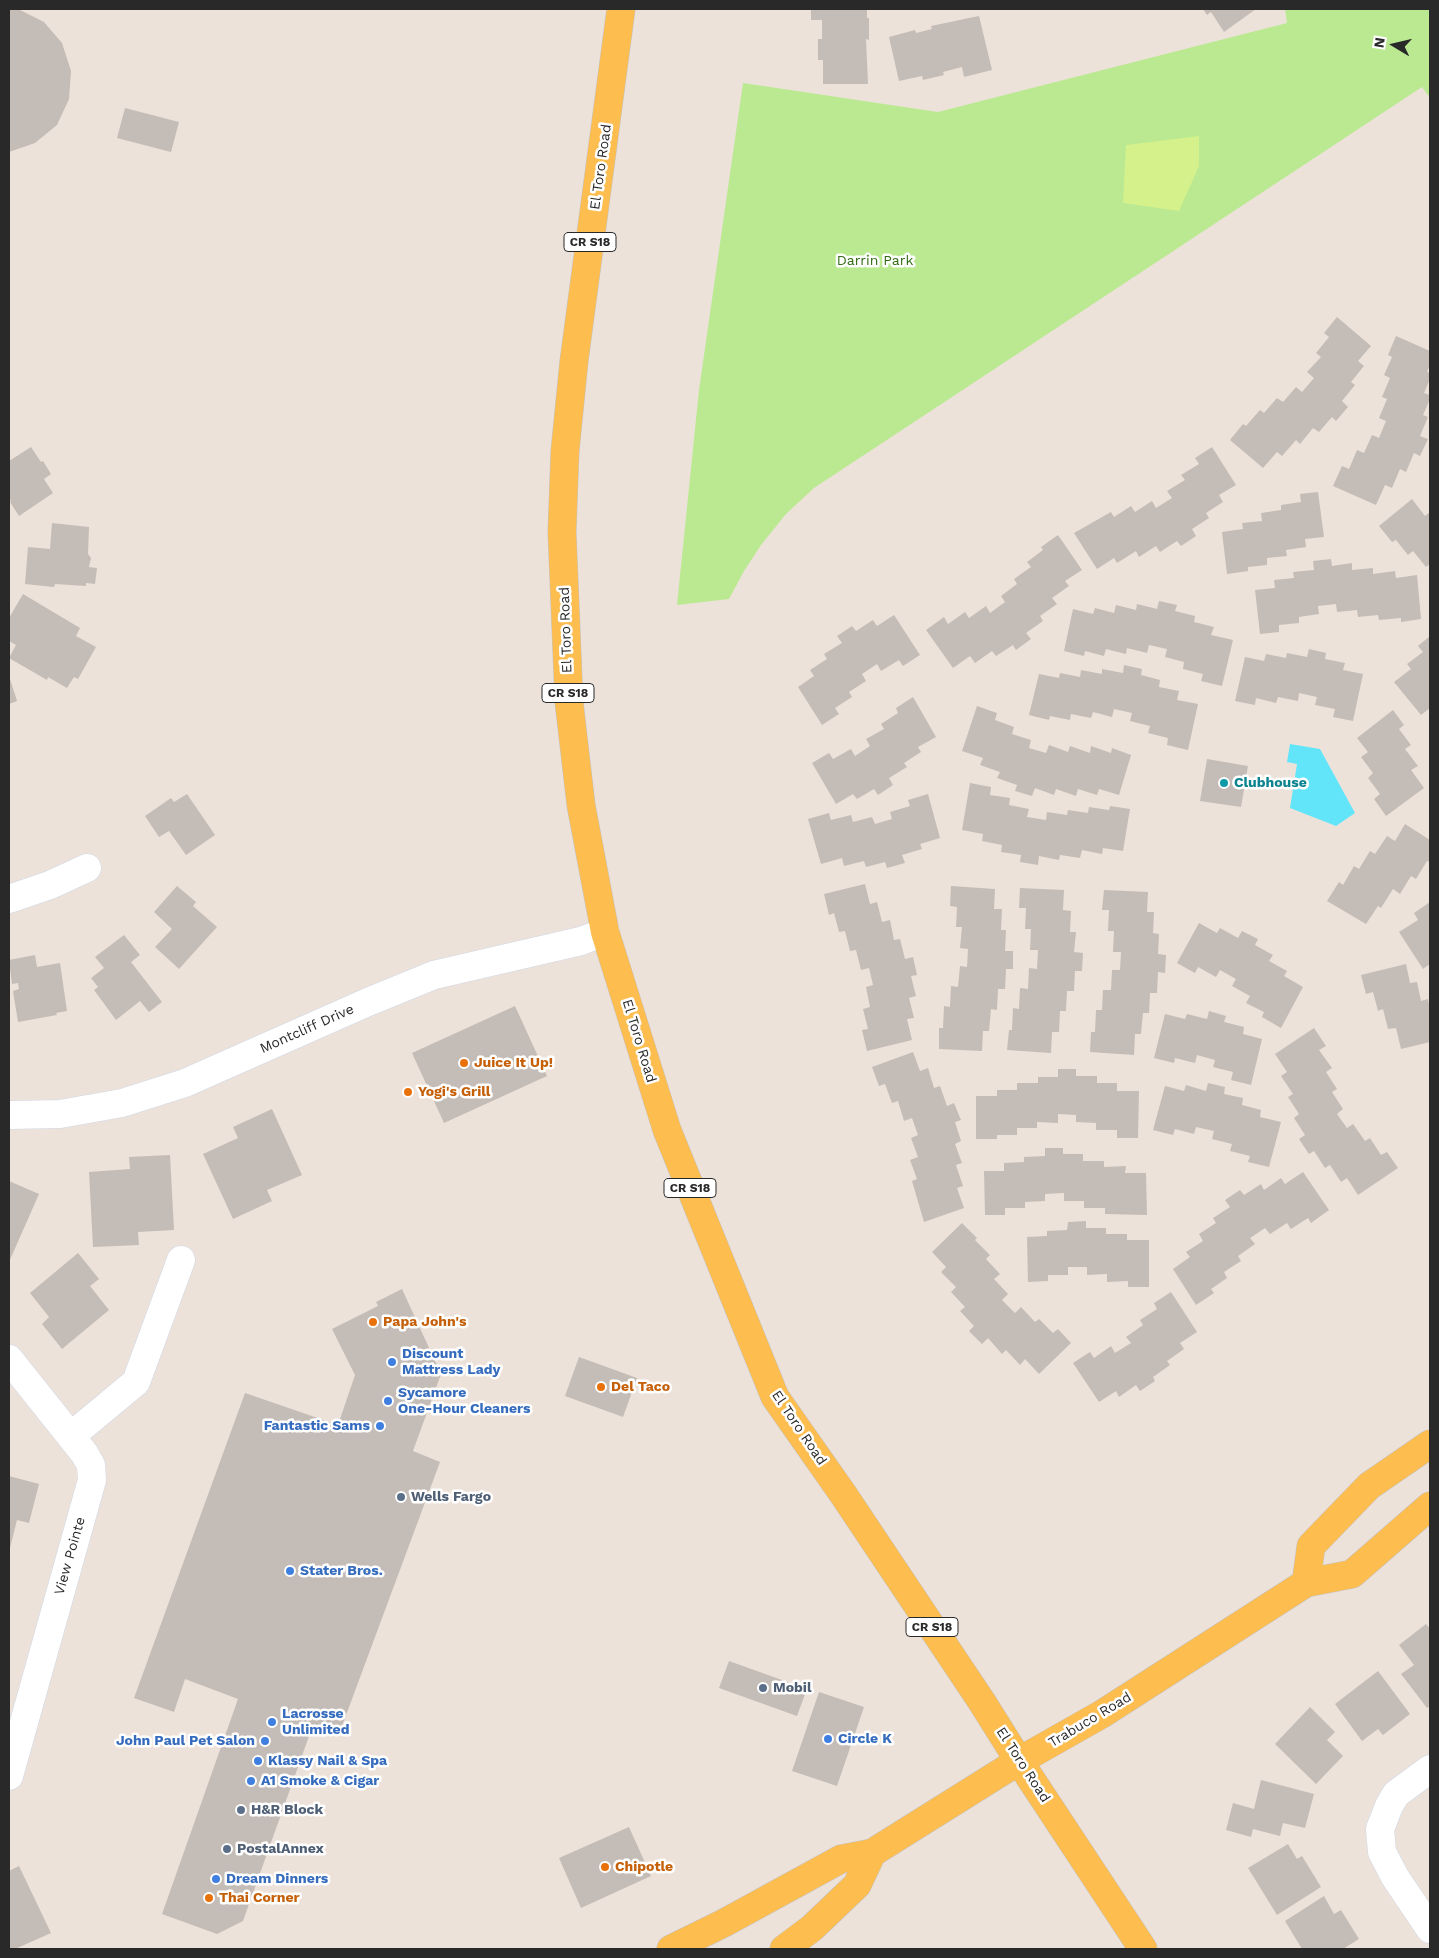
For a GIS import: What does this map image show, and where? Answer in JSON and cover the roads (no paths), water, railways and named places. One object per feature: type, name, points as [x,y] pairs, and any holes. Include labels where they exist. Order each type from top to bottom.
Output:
[{"type":"main road","name":"El Toro Road","points":[[621,9],[574,361],[565,451],[562,532],[569,702],[581,806],[605,932],[667,1130],[775,1397],[855,1511],[1143,1949]]},
{"type":"main road","points":[[1306,1583],[1311,1546],[1368,1486],[1430,1444]]},
{"type":"main road","name":"Trabuco Road","points":[[671,1949],[724,1924],[840,1859],[872,1853],[1019,1762],[1102,1714],[1306,1583],[1352,1574],[1430,1506]]},
{"type":"main road","points":[[784,1949],[812,1928],[857,1885],[872,1853]]},
{"type":"street","points":[[9,899],[50,885],[87,868]]},
{"type":"street","name":"Montcliff Drive","points":[[9,1115],[60,1114],[122,1103],[185,1083],[434,975],[581,940],[605,932]]},
{"type":"street","points":[[72,1436],[136,1382],[181,1260]]},
{"type":"street","name":"View Pointe","points":[[9,1359],[72,1436],[91,1465],[92,1480],[9,1776]]},
{"type":"street","points":[[1430,1769],[1396,1794],[1380,1829],[1382,1852],[1395,1878],[1430,1929]]},
{"type":"water","points":[[1290,744],[1320,749],[1355,813],[1336,826],[1290,808],[1297,764],[1287,762]]},
{"type":"place","name":"Clubhouse","points":[[1224,783]]},
{"type":"place","name":"Juice It Up!","points":[[464,1063]]},
{"type":"place","name":"Yogi's Grill","points":[[408,1092]]},
{"type":"place","name":"Papa John's","points":[[373,1322]]},
{"type":"place","name":"Discount Mattress Lady","points":[[392,1362]]},
{"type":"place","name":"Del Taco","points":[[601,1387]]},
{"type":"place","name":"Sycamore One-Hour Cleaners","points":[[388,1401]]},
{"type":"place","name":"Fantastic Sams","points":[[380,1426]]},
{"type":"place","name":"Wells Fargo","points":[[401,1497]]},
{"type":"place","name":"Stater Bros.","points":[[290,1571]]},
{"type":"place","name":"Mobil","points":[[763,1688]]},
{"type":"place","name":"Lacrosse Unlimited","points":[[272,1722]]},
{"type":"place","name":"Circle K","points":[[828,1739]]},
{"type":"place","name":"John Paul Pet Salon","points":[[265,1741]]},
{"type":"place","name":"Klassy Nail & Spa","points":[[258,1761]]},
{"type":"place","name":"A1 Smoke & Cigar","points":[[251,1781]]},
{"type":"place","name":"H&R Block","points":[[241,1810]]},
{"type":"place","name":"PostalAnnex","points":[[227,1849]]},
{"type":"place","name":"Chipotle","points":[[605,1867]]},
{"type":"place","name":"Dream Dinners","points":[[216,1879]]},
{"type":"place","name":"Thai Corner","points":[[209,1898]]},
{"type":"park label","name":"Darrin Park","points":[[875,261]]}]
